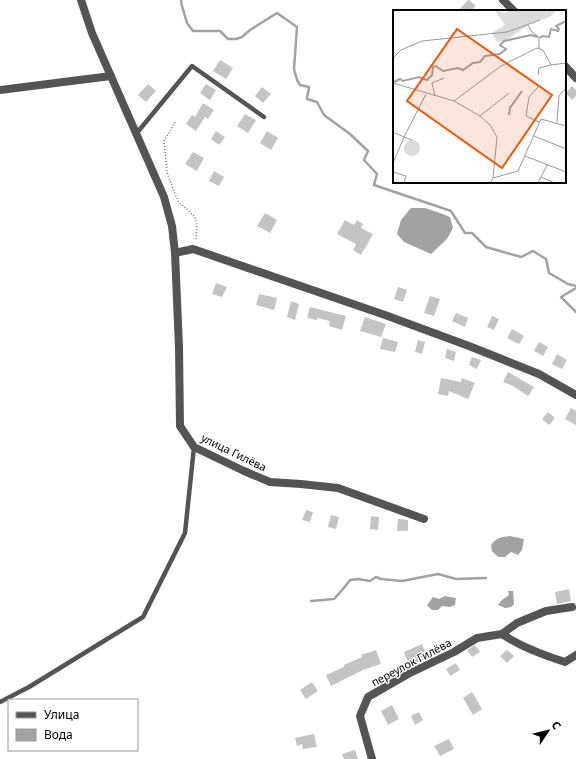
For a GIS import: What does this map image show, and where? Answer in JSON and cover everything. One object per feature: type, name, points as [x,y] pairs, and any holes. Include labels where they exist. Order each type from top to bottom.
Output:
[{"type":"street","name":"улица Гилёва","points":[[81,0],[92,33],[164,197],[172,226],[175,253],[179,347],[180,426],[194,447],[270,482],[338,488],[424,519]]},
{"type":"street","points":[[503,0],[513,10]]},
{"type":"street","points":[[566,67],[576,78]]},
{"type":"street","points":[[0,90],[111,76]]},
{"type":"street","points":[[175,253],[193,250],[385,315],[539,374],[576,395]]},
{"type":"street","name":"переулок Гилёва","points":[[372,759],[360,716],[368,697],[408,674],[454,652],[477,638],[502,634],[517,623],[546,610],[572,607]]},
{"type":"street","points":[[502,634],[550,657],[565,662],[576,655]]},
{"type":"lane","points":[[136,134],[192,66],[264,117]]},
{"type":"lane","points":[[0,702],[29,687],[143,617],[185,533],[194,447]]},
{"type":"path","points":[[176,122],[164,141],[167,172],[172,189],[178,201],[195,217],[197,225],[196,240],[193,250]]},
{"type":"water","points":[[411,208],[425,208],[450,217],[453,228],[447,239],[431,254],[404,242],[397,234],[401,220]]},
{"type":"water","points":[[510,536],[524,539],[522,550],[518,555],[511,552],[505,557],[498,557],[492,551],[491,545],[499,538]]},
{"type":"water","points":[[508,591],[513,591],[514,604],[511,607],[505,608],[498,605],[509,595]]},
{"type":"water","points":[[445,596],[456,598],[455,605],[450,607],[442,606],[438,610],[432,610],[427,605],[433,597],[439,599]]},
{"type":"building","points":[[468,0],[476,6],[472,10],[459,10]]},
{"type":"building","points":[[220,60],[233,68],[226,79],[213,71]]},
{"type":"building","points":[[148,84],[156,91],[146,102],[138,95]]},
{"type":"building","points":[[206,84],[216,90],[210,100],[200,93]]},
{"type":"building","points":[[572,86],[576,90],[576,96],[572,100],[566,93]]},
{"type":"building","points":[[262,87],[271,94],[263,103],[255,96]]},
{"type":"building","points":[[203,103],[214,110],[208,119],[205,117],[196,131],[186,124],[192,115],[195,117]]},
{"type":"building","points":[[245,114],[256,120],[248,133],[237,126]]},
{"type":"building","points":[[216,131],[225,137],[219,145],[211,139]]},
{"type":"building","points":[[267,131],[278,138],[271,150],[260,143]]},
{"type":"building","points":[[193,152],[204,158],[197,171],[185,164]]},
{"type":"building","points":[[214,171],[224,177],[219,186],[209,181]]},
{"type":"building","points":[[265,213],[277,220],[270,233],[257,226]]},
{"type":"building","points":[[345,220],[354,225],[357,220],[363,224],[361,228],[373,234],[361,255],[353,250],[356,244],[337,234]]},
{"type":"building","points":[[216,283],[227,287],[222,297],[212,294]]},
{"type":"building","points":[[398,287],[407,290],[403,302],[394,299]]},
{"type":"building","points":[[259,294],[277,298],[274,310],[256,305]]},
{"type":"building","points":[[430,296],[440,299],[434,316],[424,313]]},
{"type":"building","points":[[291,301],[299,304],[295,320],[287,317]]},
{"type":"building","points":[[310,307],[346,316],[342,330],[329,326],[330,321],[317,318],[317,320],[307,318]]},
{"type":"building","points":[[456,313],[468,318],[465,327],[452,321]]},
{"type":"building","points":[[492,316],[499,319],[494,330],[487,327]]},
{"type":"building","points":[[365,317],[386,324],[381,337],[360,331]]},
{"type":"building","points":[[512,329],[524,336],[519,344],[507,338]]},
{"type":"building","points":[[383,338],[398,342],[395,352],[380,349]]},
{"type":"building","points":[[418,340],[425,342],[422,354],[415,352]]},
{"type":"building","points":[[539,342],[548,347],[543,356],[534,351]]},
{"type":"building","points":[[447,349],[456,352],[454,361],[445,358]]},
{"type":"building","points":[[557,354],[567,360],[562,369],[552,364]]},
{"type":"building","points":[[472,357],[481,360],[477,369],[469,365]]},
{"type":"building","points":[[508,372],[534,387],[528,396],[513,386],[503,382]]},
{"type":"building","points":[[441,378],[461,382],[462,378],[475,383],[468,399],[449,391],[448,396],[438,394]]},
{"type":"building","points":[[571,408],[576,411],[576,425],[565,419]]},
{"type":"building","points":[[548,412],[555,418],[549,425],[542,419]]},
{"type":"building","points":[[306,510],[313,512],[310,522],[302,520]]},
{"type":"building","points":[[331,515],[339,517],[336,529],[328,527]]},
{"type":"building","points":[[371,516],[379,517],[378,530],[370,529]]},
{"type":"building","points":[[398,519],[408,520],[408,531],[397,531]]},
{"type":"building","points":[[569,589],[571,601],[557,604],[555,592]]},
{"type":"building","points":[[422,644],[428,658],[409,666],[404,652]]},
{"type":"building","points":[[475,645],[480,652],[472,657],[467,650]]},
{"type":"building","points":[[376,650],[381,664],[363,670],[331,686],[326,675],[362,657],[361,655]]},
{"type":"building","points":[[507,650],[514,656],[507,663],[500,656]]},
{"type":"building","points":[[456,663],[460,670],[450,676],[446,669]]},
{"type":"building","points":[[312,682],[318,691],[306,699],[300,690]]},
{"type":"building","points":[[472,692],[482,709],[473,715],[463,698]]},
{"type":"building","points":[[392,705],[399,719],[388,725],[381,711]]},
{"type":"building","points":[[419,712],[423,720],[415,725],[411,716]]},
{"type":"building","points":[[314,734],[317,747],[303,749],[302,744],[297,746],[295,738]]},
{"type":"building","points":[[449,739],[454,749],[440,756],[434,746]]},
{"type":"building","points":[[355,750],[358,759],[344,759],[342,754]]},
{"type":"waterway","points":[[181,0],[187,23],[193,31],[220,31],[228,39],[236,39],[242,37],[250,30],[277,13],[297,27],[294,69],[297,80],[300,85],[309,87],[307,99],[317,102],[324,115],[350,134],[368,151],[364,160],[377,174],[374,185],[451,211],[465,233],[472,233],[486,247],[521,257],[533,251],[546,259],[549,273],[568,284],[576,286]]},
{"type":"waterway","points":[[576,288],[561,297],[576,312]]},
{"type":"waterway","points":[[311,601],[334,599],[350,580],[358,579],[370,581],[376,577],[381,579],[402,581],[438,574],[456,579],[486,578]]}]
